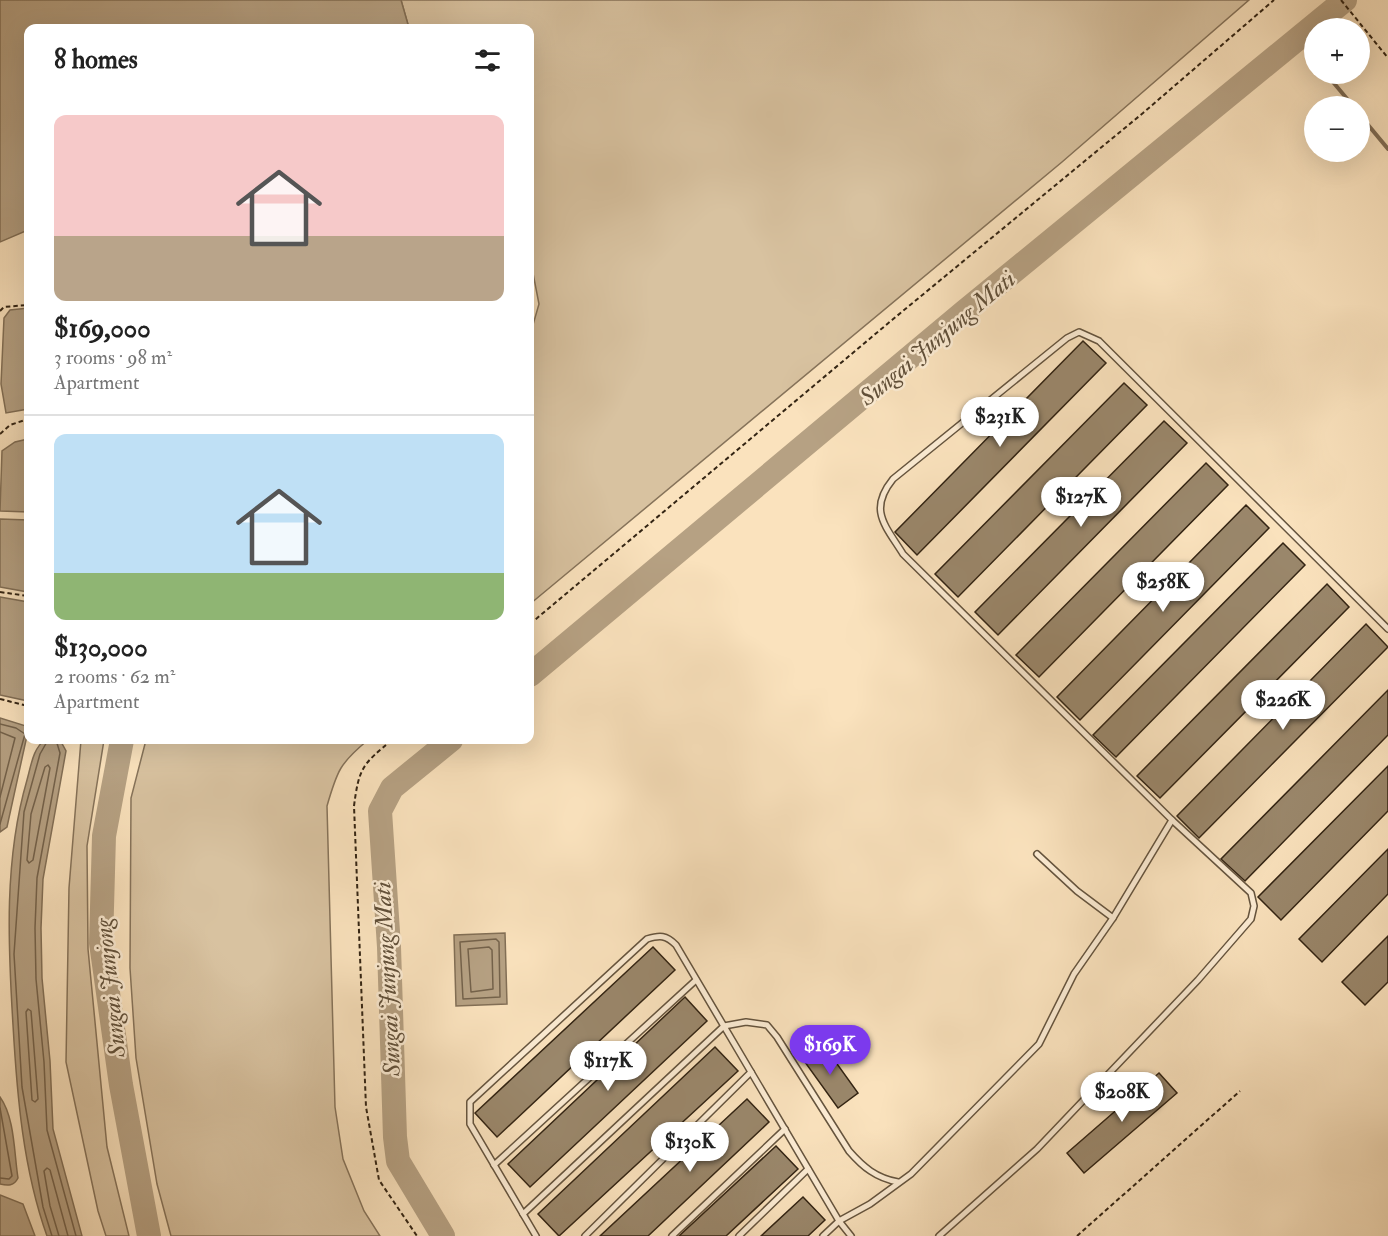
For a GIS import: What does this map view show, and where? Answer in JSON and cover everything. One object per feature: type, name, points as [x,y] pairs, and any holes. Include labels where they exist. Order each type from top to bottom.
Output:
[{"type":"lane","points":[[939,1236],[1037,1149],[1198,980],[1251,919],[1254,906],[1251,892],[1172,820],[903,554],[882,519],[879,505],[882,492],[893,479],[1067,338],[1079,332],[1099,341],[1388,629]]},
{"type":"lane","points":[[824,1236],[839,1221],[870,1204],[910,1174],[1039,1044],[1074,974],[1113,918],[1172,820]]},
{"type":"lane","points":[[1037,854],[1077,891],[1113,918]]},
{"type":"lane","points":[[536,1236],[470,1124],[470,1102],[638,946],[653,937],[668,937],[724,1026],[839,1221],[851,1236]]},
{"type":"lane","points":[[494,1165],[696,980]]},
{"type":"lane","points":[[523,1214],[724,1026],[746,1022],[766,1025],[777,1037],[849,1151],[872,1173],[885,1180],[898,1182]]},
{"type":"lane","points":[[585,1236],[751,1072]]},
{"type":"lane","points":[[672,1236],[785,1129]]},
{"type":"lane","points":[[739,1236],[808,1169]]},
{"type":"path","points":[[534,621],[1143,113],[1274,0]]},
{"type":"path","points":[[1341,0],[1388,58]]},
{"type":"path","points":[[0,311],[4,306],[24,305]]},
{"type":"path","points":[[0,434],[10,425],[24,420]]},
{"type":"path","points":[[0,592],[24,595]]},
{"type":"path","points":[[0,699],[24,705]]},
{"type":"path","points":[[387,744],[365,762],[357,779],[354,806],[366,1107],[379,1180],[417,1236]]},
{"type":"path","points":[[1077,1236],[1240,1091]]},
{"type":"shaded area","points":[[401,0],[1249,0],[1062,162],[534,601],[534,321],[539,304],[534,278],[534,24],[408,24]]},
{"type":"shaded area","points":[[81,744],[103,744],[87,846],[88,949],[107,1147],[129,1236],[106,1236],[98,1211],[66,1062],[69,888]]},
{"type":"shaded area","points":[[145,744],[363,744],[341,768],[327,806],[335,1107],[343,1159],[364,1211],[380,1236],[171,1236],[157,1184],[136,1058],[130,968],[131,798]]},
{"type":"water","points":[[0,0],[401,0],[408,24],[24,24],[24,232],[0,242]]},
{"type":"water","points":[[24,308],[24,410],[6,413],[1,384],[4,318],[10,310]]},
{"type":"water","points":[[24,440],[24,512],[0,511],[2,451],[15,442]]},
{"type":"water","points":[[0,519],[24,520],[24,591],[0,587]]},
{"type":"water","points":[[0,597],[24,601],[24,700],[0,695]]},
{"type":"water","points":[[0,718],[24,725],[25,744],[7,827],[0,832]]},
{"type":"water","points":[[40,744],[62,744],[66,751],[43,879],[42,978],[50,1061],[53,1129],[82,1236],[47,1236],[32,1185],[19,1105],[11,994],[9,933],[11,871],[20,810],[35,752]]},
{"type":"water","points":[[505,933],[507,1004],[456,1006],[454,935]]},
{"type":"water","points":[[0,1097],[9,1115],[18,1178],[15,1183],[8,1185],[0,1184]]},
{"type":"water","points":[[0,1195],[23,1204],[35,1236],[0,1236]]},
{"type":"building","points":[[1083,341],[1106,363],[917,555],[895,532]]},
{"type":"building","points":[[1124,383],[1147,405],[958,597],[935,574]]},
{"type":"building","points":[[1164,421],[1187,443],[998,635],[975,612]]},
{"type":"building","points":[[1206,463],[1228,485],[1039,677],[1016,655]]},
{"type":"building","points":[[1246,505],[1269,528],[1080,720],[1057,697]]},
{"type":"building","points":[[1283,543],[1305,565],[1116,757],[1093,735]]},
{"type":"building","points":[[1327,584],[1349,607],[1160,798],[1137,776]]},
{"type":"building","points":[[1366,624],[1388,647],[1199,838],[1177,816]]},
{"type":"building","points":[[1388,690],[1388,735],[1245,881],[1221,859]]},
{"type":"building","points":[[1388,766],[1388,811],[1281,920],[1258,897]]},
{"type":"building","points":[[1388,849],[1388,894],[1322,962],[1299,939]]},
{"type":"building","points":[[1388,936],[1388,982],[1365,1005],[1342,982]]},
{"type":"building","points":[[653,947],[675,970],[497,1137],[475,1113]]},
{"type":"building","points":[[685,997],[707,1021],[530,1187],[508,1164]]},
{"type":"building","points":[[822,1043],[858,1093],[838,1108],[802,1058]]},
{"type":"building","points":[[715,1047],[738,1071],[559,1236],[538,1214]]},
{"type":"building","points":[[1159,1073],[1177,1093],[1084,1173],[1067,1153]]},
{"type":"building","points":[[747,1099],[769,1122],[648,1236],[600,1236]]},
{"type":"building","points":[[776,1146],[798,1169],[726,1236],[679,1236]]},
{"type":"building","points":[[803,1197],[825,1220],[808,1236],[761,1236]]},
{"type":"waterway","name":"Sungai Junjung Mati","points":[[534,672],[964,312],[1345,0]]},
{"type":"waterway","points":[[1335,84],[1345,96]]},
{"type":"waterway","points":[[1370,127],[1388,149]]},
{"type":"waterway","name":"Sungai Junjong","points":[[121,744],[104,836],[101,943],[121,1085],[149,1236]]},
{"type":"waterway","name":"Sungai Junjung Mati","points":[[443,1236],[398,1161],[395,1137],[389,947],[380,811],[392,788],[446,744]]}]
